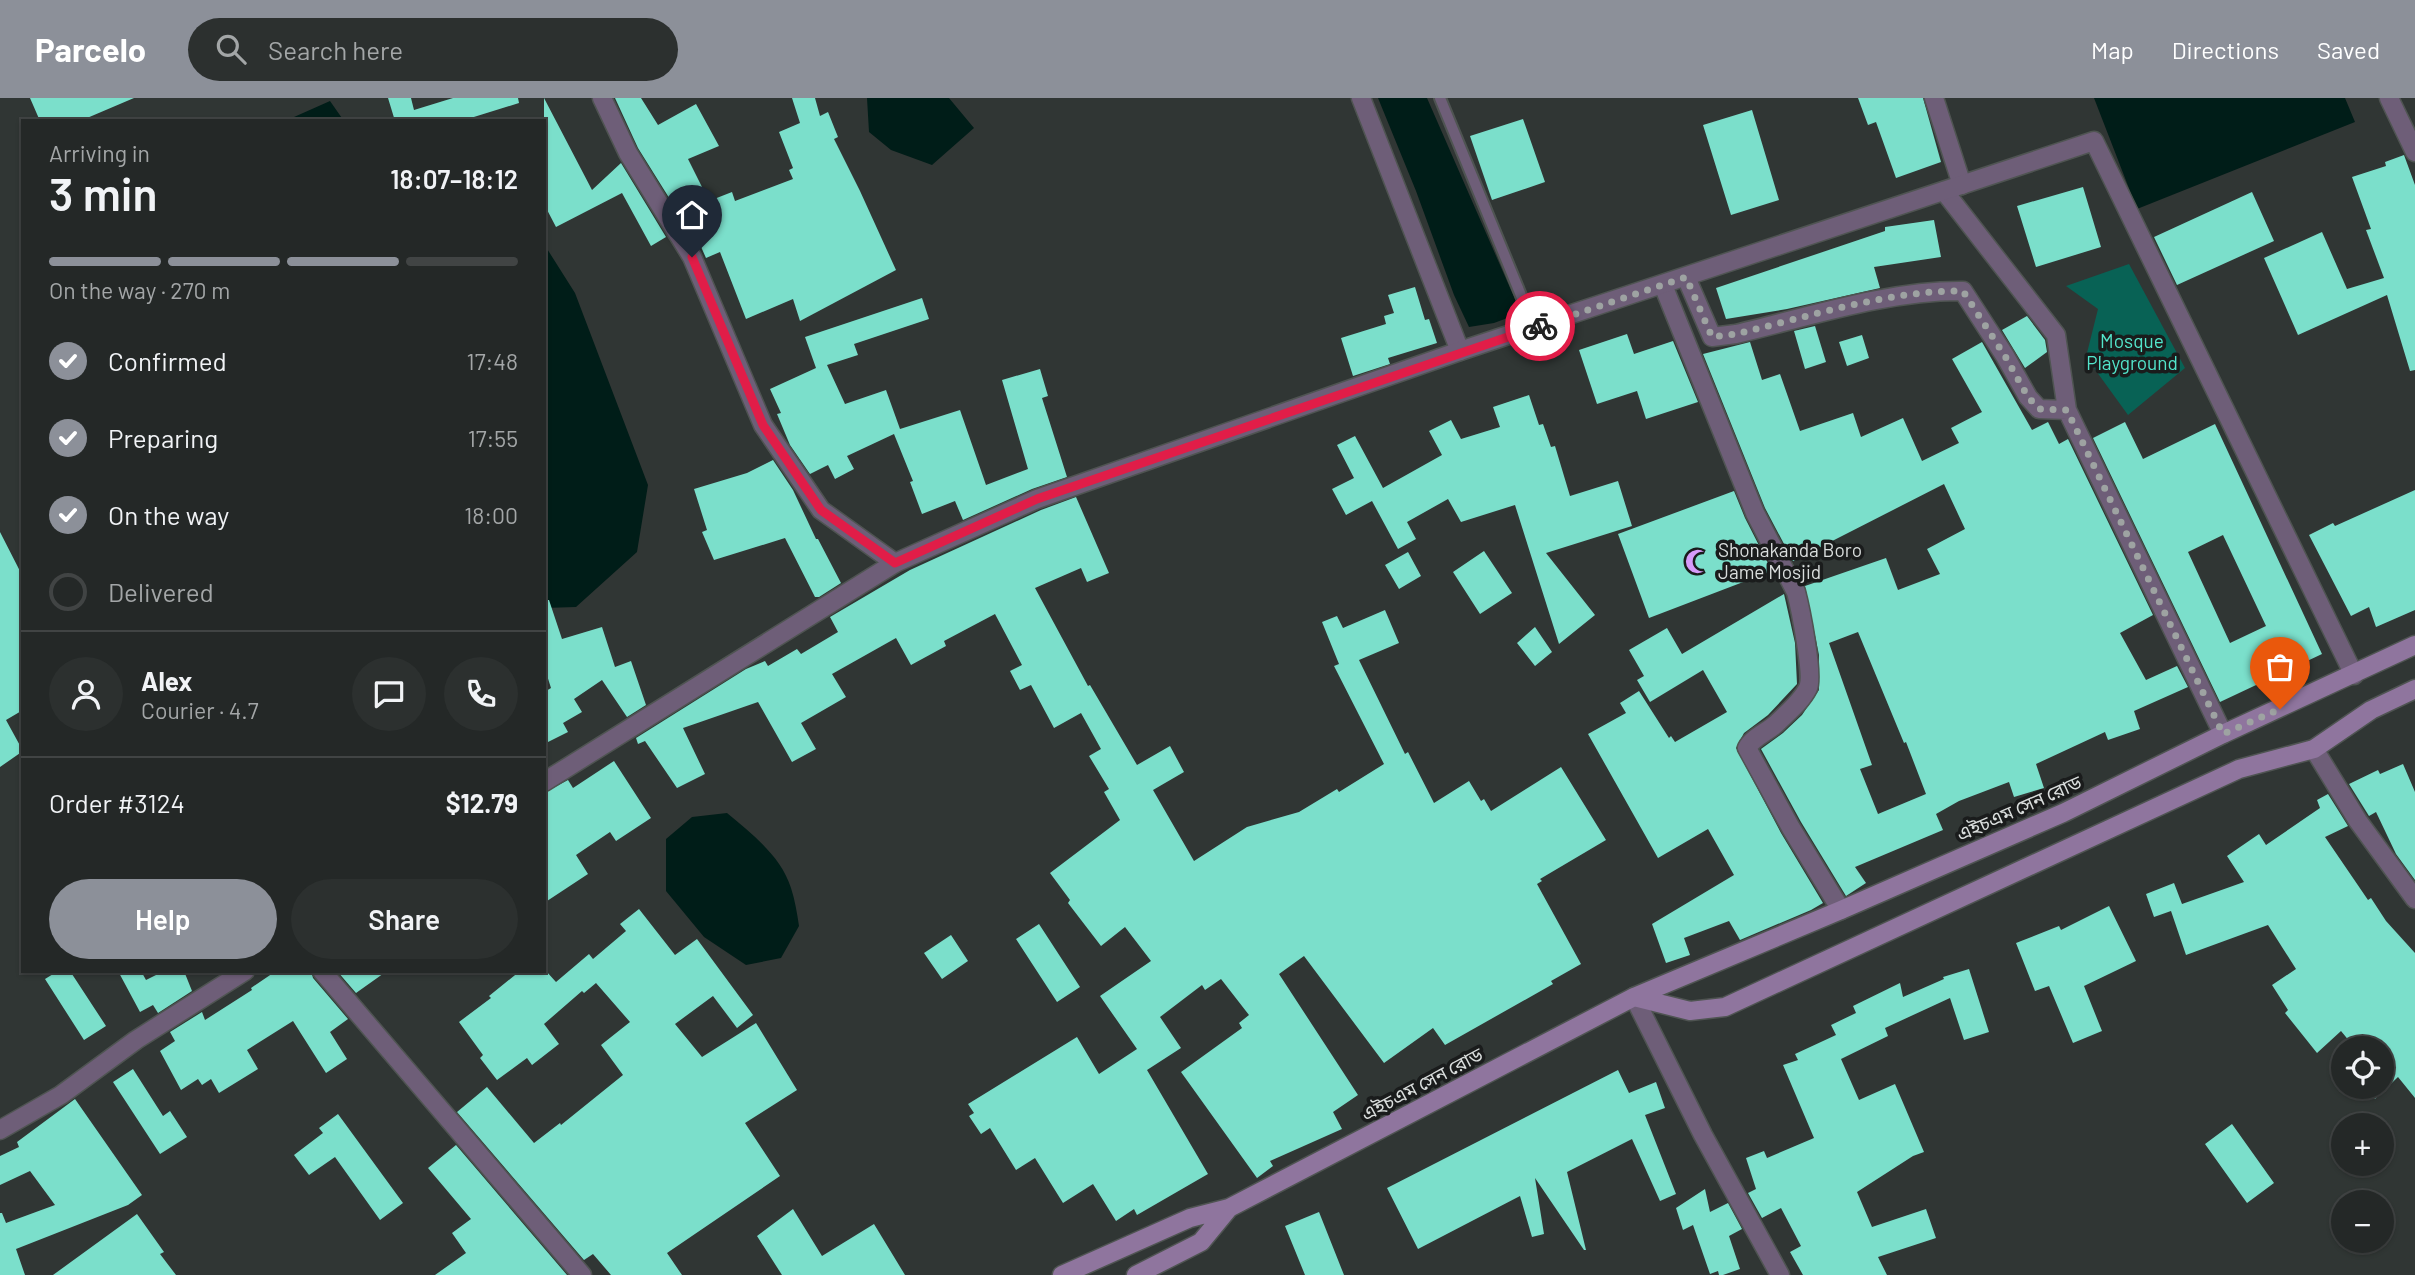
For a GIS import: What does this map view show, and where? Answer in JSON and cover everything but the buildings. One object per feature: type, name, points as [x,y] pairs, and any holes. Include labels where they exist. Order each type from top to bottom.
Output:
[{"type":"main road","name":"এইচএম সেন রোড","points":[[1062,1275],[1191,1218],[1229,1208],[1634,997],[2063,813],[2223,734],[2415,645]]},
{"type":"main road","points":[[1634,997],[1690,1011],[1725,1007],[2239,769],[2314,749],[2371,710],[2415,689]]},
{"type":"main road","name":"এইচএম সেন রোড","points":[[1136,1275],[1201,1242],[1229,1208]]},
{"type":"street","points":[[602,98],[628,153],[692,257],[763,425],[821,510],[895,563]]},
{"type":"street","points":[[1361,98],[1460,351]]},
{"type":"street","points":[[1934,98],[1962,184]]},
{"type":"street","points":[[2389,98],[2413,143]]},
{"type":"street","points":[[546,781],[895,563],[1037,499],[1460,351],[2094,141],[2354,675]]},
{"type":"street","points":[[1944,191],[2056,335],[2067,410],[2223,734]]},
{"type":"street","points":[[1686,277],[1712,337],[1736,334],[1888,298],[1931,291],[1963,291],[2028,397],[2039,409],[2067,410]]},
{"type":"street","points":[[1663,285],[1755,513],[1796,592],[1800,606],[1810,672],[1808,688],[1800,701],[1747,748],[1841,910]]},
{"type":"street","points":[[2314,749],[2358,821],[2415,899]]},
{"type":"street","points":[[0,1130],[61,1095],[136,1040],[242,973]]},
{"type":"street","points":[[324,973],[582,1275]]},
{"type":"street","points":[[1634,997],[1703,1135],[1780,1275]]},
{"type":"lane","points":[[1440,98],[1534,327]]},
{"type":"green space","name":"Mosque Playground","points":[[2129,264],[2185,368],[2128,415],[2086,357],[2098,309],[2066,286]]},
{"type":"shaded area","points":[[867,98],[949,98],[974,128],[932,165],[891,150],[869,132]]},
{"type":"shaded area","points":[[1378,98],[1427,98],[1521,313],[1494,323],[1469,327],[1454,295]]},
{"type":"shaded area","points":[[2094,98],[2345,98],[2355,122],[2137,209]]},
{"type":"shaded area","points":[[330,101],[343,119],[290,119]]},
{"type":"shaded area","points":[[546,247],[575,293],[648,485],[637,552],[576,607],[546,608]]},
{"type":"shaded area","points":[[727,813],[773,856],[791,888],[799,926],[781,958],[746,965],[704,937],[666,891],[666,839],[692,817]]},
{"type":"way so far","points":[[1540,326],[1686,277],[1712,337],[1736,334],[1888,298],[1931,291],[1963,291],[2028,397],[2039,409],[2067,410],[2223,734],[2280,709]]},
{"type":"place","name":"Shonakanda Boro Jame Mosjid","points":[[1698,561]]},
{"type":"route","points":[[692,257],[763,425],[821,510],[895,563],[1037,499],[1434,360],[1540,326]]}]
